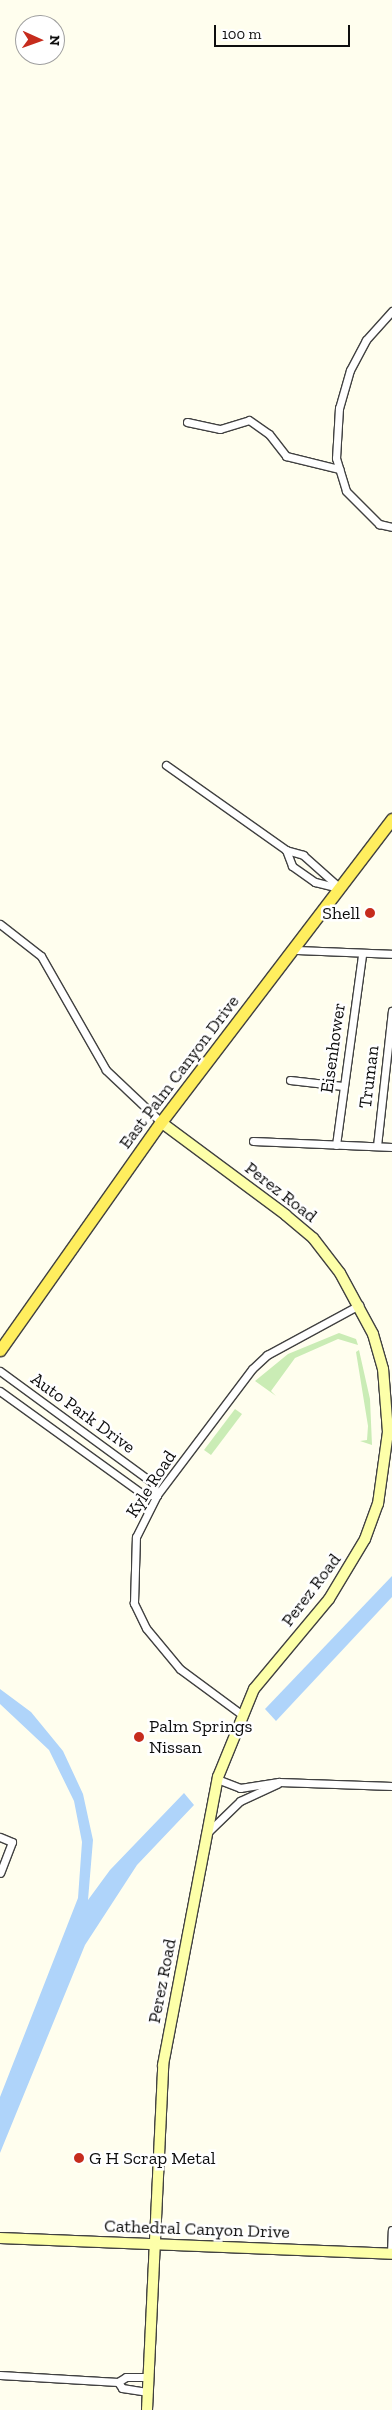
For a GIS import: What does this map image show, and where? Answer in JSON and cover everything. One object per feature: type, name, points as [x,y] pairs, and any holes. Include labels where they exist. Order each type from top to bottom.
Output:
[{"type":"main road","name":"East Palm Canyon Drive","points":[[0,1350],[161,1122],[294,950],[392,818]]},
{"type":"main road","name":"Perez Road","points":[[147,2410],[153,2244],[163,2065],[218,1779],[241,1714],[272,1665],[349,1570],[378,1504],[386,1461],[387,1402],[383,1370],[359,1306],[313,1238],[161,1122]]},
{"type":"main road","name":"Cathedral Canyon Drive","points":[[0,2238],[392,2254]]},
{"type":"street","points":[[392,311],[366,340],[350,370],[339,408],[340,469],[346,491],[379,524],[392,527]]},
{"type":"street","points":[[187,422],[220,429],[249,420],[269,434],[286,456],[340,469]]},
{"type":"street","points":[[166,765],[286,850],[303,854],[340,888]]},
{"type":"street","points":[[286,850],[292,866],[315,882],[340,888]]},
{"type":"street","name":"Perez Road","points":[[0,924],[41,956],[106,1070],[161,1122]]},
{"type":"street","points":[[294,950],[362,955],[391,953]]},
{"type":"street","name":"Eisenhower","points":[[336,1145],[362,955]]},
{"type":"street","name":"Truman","points":[[376,1146],[392,1011]]},
{"type":"street","points":[[290,1080],[343,1086]]},
{"type":"street","points":[[253,1141],[392,1147]]},
{"type":"street","name":"Kyle Road","points":[[241,1714],[161,1651],[134,1603],[136,1537],[158,1495],[267,1355],[359,1306]]},
{"type":"street","name":"Auto Park Drive","points":[[0,1371],[153,1483],[158,1495],[144,1495],[0,1391]]},
{"type":"street","points":[[218,1779],[240,1788],[279,1782],[392,1786]]},
{"type":"street","points":[[207,1833],[240,1802],[279,1782]]},
{"type":"street","points":[[0,1837],[12,1842],[0,1873]]},
{"type":"street","points":[[392,2230],[392,2254]]},
{"type":"street","points":[[0,2375],[118,2382],[126,2377],[148,2376]]},
{"type":"street","points":[[118,2382],[122,2388],[147,2392]]},
{"type":"green space","points":[[339,1333],[356,1339],[358,1345],[338,1339],[295,1358],[271,1391],[276,1396],[255,1381],[288,1354]]},
{"type":"green space","points":[[359,1350],[370,1399],[372,1445],[360,1441],[367,1440],[368,1426],[356,1352]]},
{"type":"green space","points":[[235,1409],[242,1414],[211,1455],[204,1450]]},
{"type":"water","points":[[392,1576],[392,1597],[276,1721],[265,1709]]},
{"type":"water","points":[[0,1689],[31,1712],[63,1751],[83,1794],[93,1840],[88,1900],[110,1870],[184,1793],[194,1805],[137,1865],[85,1945],[0,2153],[0,2097],[78,1898],[82,1842],[74,1801],[49,1750],[0,1704]]},
{"type":"place","name":"Shell","points":[[370,913]]},
{"type":"place","name":"Palm Springs Nissan","points":[[139,1737]]},
{"type":"place","name":"G H Scrap Metal","points":[[79,2158]]}]
